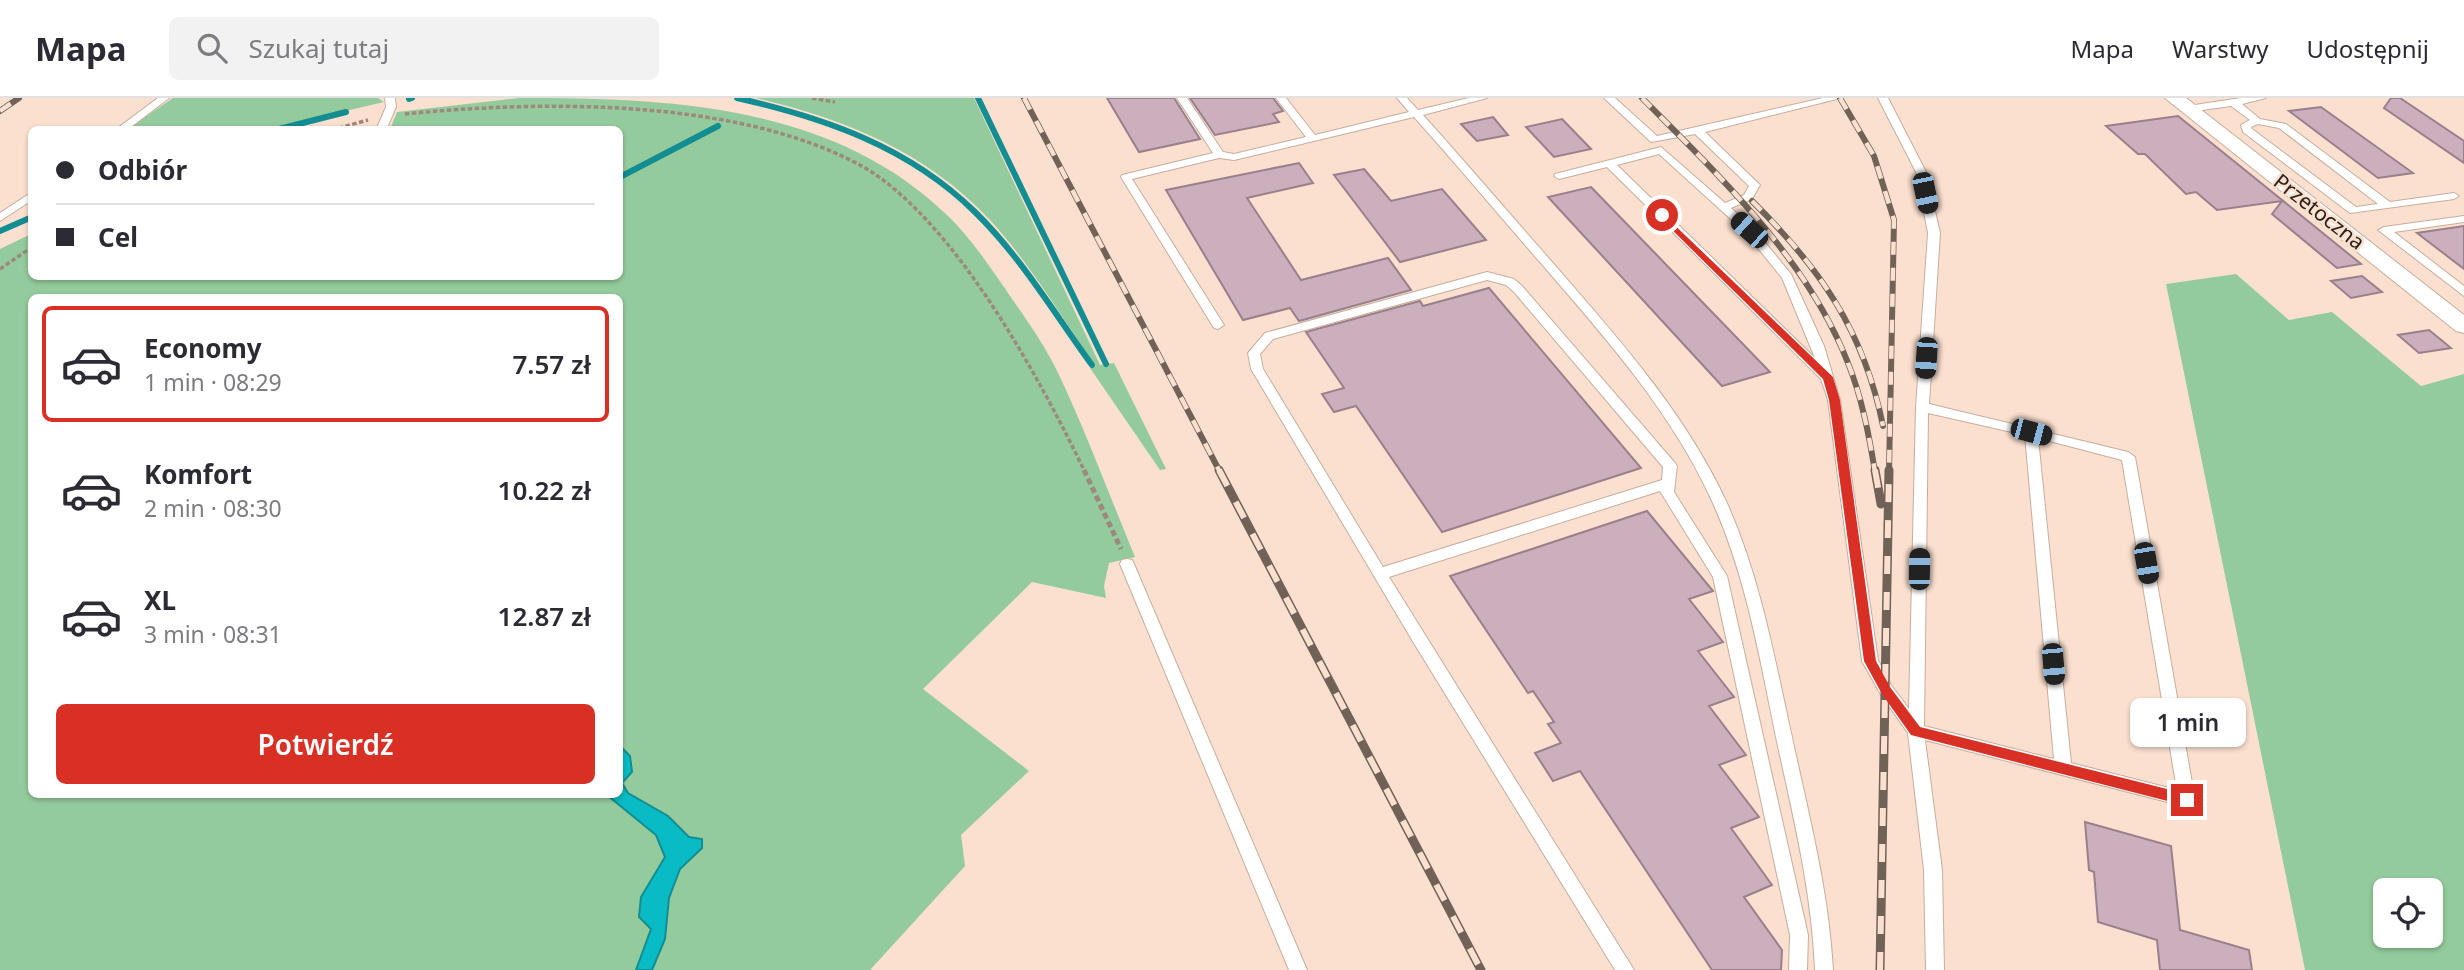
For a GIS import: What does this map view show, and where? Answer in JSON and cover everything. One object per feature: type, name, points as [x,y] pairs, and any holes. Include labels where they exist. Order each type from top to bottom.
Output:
[{"type":"street","name":"Przetoczna","points":[[2191,103],[2464,326]]},
{"type":"lane","points":[[126,126],[164,98]]},
{"type":"lane","points":[[383,126],[391,107],[390,98]]},
{"type":"lane","points":[[1182,98],[1219,155]]},
{"type":"lane","points":[[1281,98],[1313,139]]},
{"type":"lane","points":[[1402,98],[1620,347],[1669,411],[1720,502],[1759,622],[1815,880],[1824,931],[1824,970]]},
{"type":"lane","points":[[1218,325],[1126,177],[1219,155],[1234,157],[1482,98]]},
{"type":"lane","points":[[1609,98],[1655,140],[1836,98]]},
{"type":"lane","points":[[1883,98],[1921,172],[1934,233],[1922,407],[1916,731],[1934,881],[1935,970]]},
{"type":"lane","points":[[2191,103],[2261,98]]},
{"type":"lane","points":[[2233,102],[2258,121],[2282,126],[2388,206]]},
{"type":"lane","points":[[2258,121],[2246,125],[2247,130],[2354,211],[2454,196]]},
{"type":"lane","points":[[1698,131],[1755,185],[1748,197],[1724,207]]},
{"type":"lane","points":[[1559,176],[1661,150],[1749,230],[1787,277],[1818,346],[1834,400],[1870,661],[1886,690],[1916,731],[2187,800],[2128,457],[1922,407]]},
{"type":"lane","points":[[1609,163],[1828,377]]},
{"type":"lane","points":[[0,218],[28,198]]},
{"type":"lane","points":[[2464,219],[2384,230],[2464,292]]},
{"type":"lane","points":[[1625,970],[1380,574],[1257,369],[1254,353],[1269,336],[1487,276],[1499,278],[1518,289],[1670,466],[1667,492],[1673,506],[1720,576],[1799,935],[1798,970]]},
{"type":"lane","points":[[2031,432],[2063,767]]},
{"type":"lane","points":[[1380,574],[1669,483]]},
{"type":"lane","points":[[1127,564],[1298,970]]},
{"type":"path","points":[[812,98],[835,102]]},
{"type":"path","points":[[349,126],[387,117],[505,101],[658,106],[716,114],[769,126],[821,145],[866,168],[901,196],[928,224],[991,307],[1058,420],[1127,564]]},
{"type":"path","points":[[0,269],[28,250]]},
{"type":"green space","points":[[173,98],[378,98],[384,102],[281,126],[132,126]]},
{"type":"green space","points":[[519,98],[576,98],[690,106],[746,115],[801,129],[853,150],[902,178],[947,215],[978,251],[1041,342],[1079,420],[1135,557],[1109,563],[1104,586],[1106,598],[1032,582],[923,689],[1029,771],[961,835],[965,866],[870,970],[652,970],[665,939],[669,898],[680,869],[702,848],[702,839],[689,837],[668,816],[628,793],[623,785],[630,756],[623,749],[623,294],[28,294],[28,798],[611,798],[656,835],[665,857],[641,897],[651,929],[636,970],[0,970],[0,249],[28,235],[28,280],[623,280],[623,126],[391,126],[397,112]]},
{"type":"green space","points":[[756,98],[974,98],[1100,365],[1114,363],[1166,469],[1160,470],[1090,368],[1096,366],[1032,272],[1004,236],[965,195],[911,157],[852,127]]},
{"type":"green space","points":[[2236,274],[2289,320],[2332,312],[2421,386],[2464,374],[2464,970],[2305,970],[2166,284]]},
{"type":"water","points":[[623,749],[630,756],[632,772],[623,782]]},
{"type":"water","points":[[623,785],[628,793],[668,816],[689,837],[702,839],[702,848],[680,869],[669,898],[665,939],[652,970],[636,970],[651,929],[639,917],[641,897],[665,857],[656,835],[611,798],[623,798]]},
{"type":"building","points":[[1107,98],[1174,98],[1200,139],[1139,152]]},
{"type":"building","points":[[1190,98],[1273,98],[1283,111],[1273,114],[1279,122],[1215,135]]},
{"type":"building","points":[[2391,98],[2400,98],[2464,141],[2464,163],[2384,108]]},
{"type":"building","points":[[2321,107],[2413,173],[2378,178],[2289,111]]},
{"type":"building","points":[[2178,116],[2361,264],[2337,268],[2272,214],[2282,201],[2217,210],[2196,192],[2186,194],[2145,154],[2138,154],[2106,126]]},
{"type":"building","points":[[1493,117],[1508,135],[1477,141],[1461,124]]},
{"type":"building","points":[[1562,119],[1591,149],[1554,157],[1526,127]]},
{"type":"building","points":[[1299,163],[1313,183],[1247,198],[1301,280],[1388,258],[1411,290],[1299,321],[1290,308],[1243,320],[1166,190]]},
{"type":"building","points":[[1364,169],[1391,201],[1442,189],[1486,240],[1400,262],[1334,175]]},
{"type":"building","points":[[1591,187],[1770,372],[1722,386],[1548,197]]},
{"type":"building","points":[[2464,226],[2464,269],[2417,233]]},
{"type":"building","points":[[2362,276],[2382,292],[2351,298],[2331,281]]},
{"type":"building","points":[[1489,288],[1641,468],[1442,532],[1356,406],[1334,412],[1322,394],[1344,388],[1306,332],[1420,301],[1423,306]]},
{"type":"building","points":[[2429,330],[2451,348],[2419,353],[2398,335]]},
{"type":"building","points":[[1647,511],[1713,591],[1689,599],[1723,642],[1698,651],[1734,697],[1709,706],[1746,755],[1719,765],[1759,817],[1731,828],[1772,885],[1744,897],[1782,950],[1781,970],[1712,970],[1580,771],[1553,781],[1535,753],[1561,743],[1548,724],[1554,722],[1533,691],[1528,693],[1450,576]]},
{"type":"building","points":[[2085,822],[2171,846],[2180,930],[2249,950],[2252,970],[2160,970],[2157,940],[2098,922],[2094,872],[2089,870]]},
{"type":"waterway","points":[[737,98],[802,115],[864,138],[894,153],[949,189],[992,229],[1092,365]]},
{"type":"waterway","points":[[978,98],[1106,364]]},
{"type":"waterway","points":[[291,126],[346,112]]},
{"type":"waterway","points":[[623,175],[718,126]]},
{"type":"waterway","points":[[0,231],[28,219]]},
{"type":"railway","points":[[0,111],[19,98]]},
{"type":"railway","points":[[1024,98],[1220,472]]},
{"type":"railway","points":[[1642,98],[1730,188],[1785,254],[1809,288],[1831,325],[1853,376],[1875,472]]},
{"type":"railway","points":[[1840,98],[1874,156],[1894,220],[1889,472]]},
{"type":"railway","points":[[1752,201],[1798,251],[1836,303],[1864,360],[1883,426]]},
{"type":"railway","points":[[1219,470],[1481,970]]},
{"type":"railway","points":[[1875,470],[1881,504]]},
{"type":"railway","points":[[1880,970],[1889,470]]},
{"type":"route","points":[[1662,215],[1828,377],[1834,400],[1870,661],[1886,690],[1916,731],[2187,800]]}]
